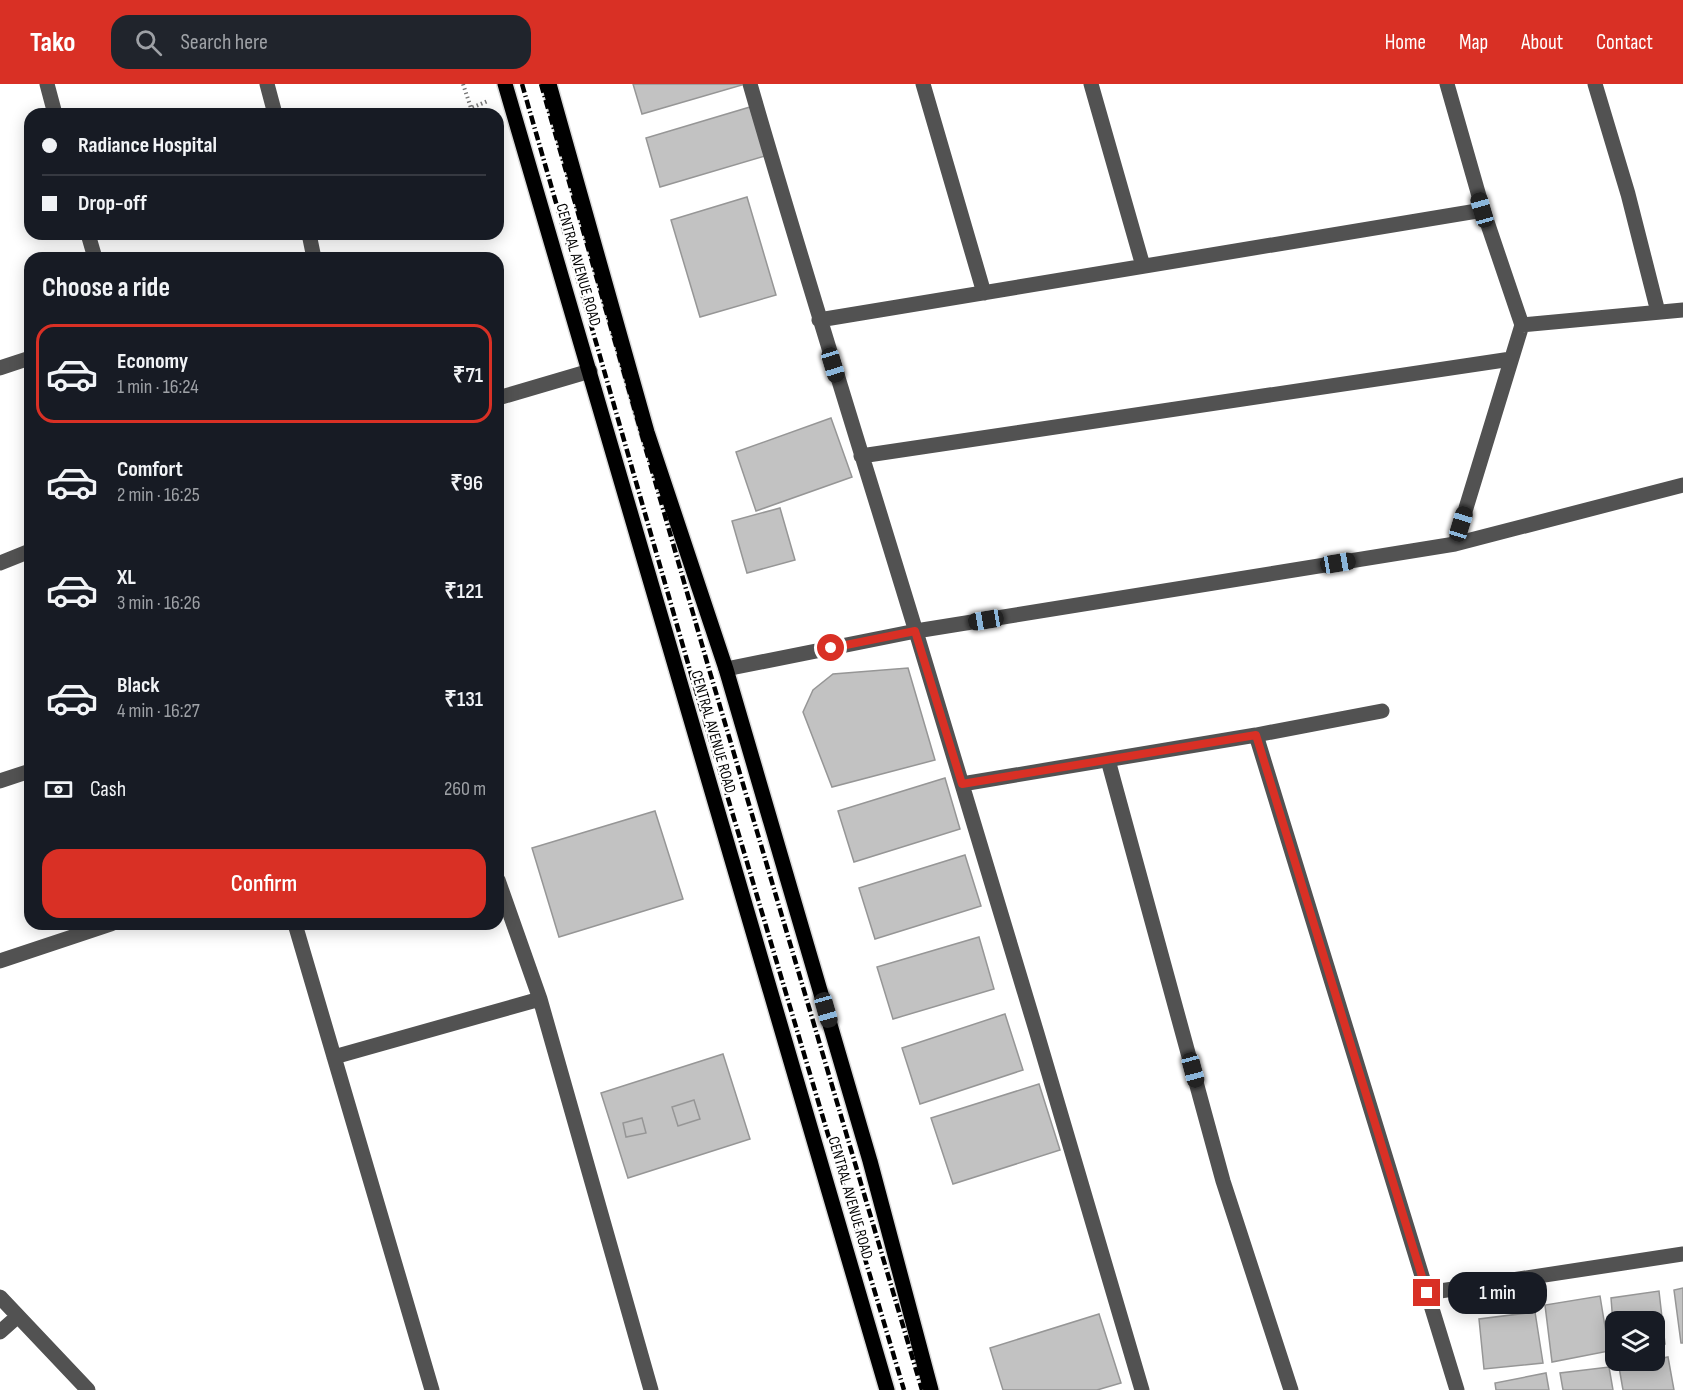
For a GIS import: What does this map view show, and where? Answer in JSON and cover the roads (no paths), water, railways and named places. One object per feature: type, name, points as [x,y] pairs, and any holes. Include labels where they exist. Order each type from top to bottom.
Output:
[{"type":"main road","points":[[549,84],[647,432],[726,669],[870,1161],[931,1390]]},
{"type":"main road","name":"CENTRAL AVENUE ROAD","points":[[507,88],[887,1390]]},
{"type":"street","points":[[46,84],[53,108]]},
{"type":"street","points":[[267,84],[273,108]]},
{"type":"street","points":[[750,84],[819,320],[1078,1168],[1142,1390]]},
{"type":"street","points":[[923,84],[984,293]]},
{"type":"street","points":[[1091,84],[1143,266]]},
{"type":"street","points":[[1447,84],[1482,210],[1521,325],[1455,544]]},
{"type":"street","points":[[1595,84],[1628,194],[1658,312]]},
{"type":"street","points":[[819,320],[1482,210]]},
{"type":"street","points":[[1521,325],[1683,310]]},
{"type":"street","points":[[861,456],[1511,359]]},
{"type":"street","points":[[0,368],[24,360]]},
{"type":"street","points":[[504,396],[590,370]]},
{"type":"street","points":[[726,669],[915,631],[1455,544],[1683,485]]},
{"type":"street","points":[[0,563],[24,553]]},
{"type":"street","points":[[962,784],[1256,735],[1382,711]]},
{"type":"street","points":[[1256,735],[1456,1390]]},
{"type":"street","points":[[1108,760],[1223,1181],[1291,1390]]},
{"type":"street","points":[[0,782],[24,773]]},
{"type":"street","points":[[504,897],[540,999],[651,1390]]},
{"type":"street","points":[[0,961],[93,930]]},
{"type":"street","points":[[297,930],[432,1390]]},
{"type":"street","points":[[334,1057],[540,999]]},
{"type":"street","points":[[1427,1293],[1683,1254]]},
{"type":"street","points":[[0,1297],[88,1390]]},
{"type":"street","points":[[0,1332],[18,1316]]},
{"type":"railway","points":[[522,84],[691,674],[904,1390]]},
{"type":"railway","points":[[541,84],[709,669],[922,1390]]}]
